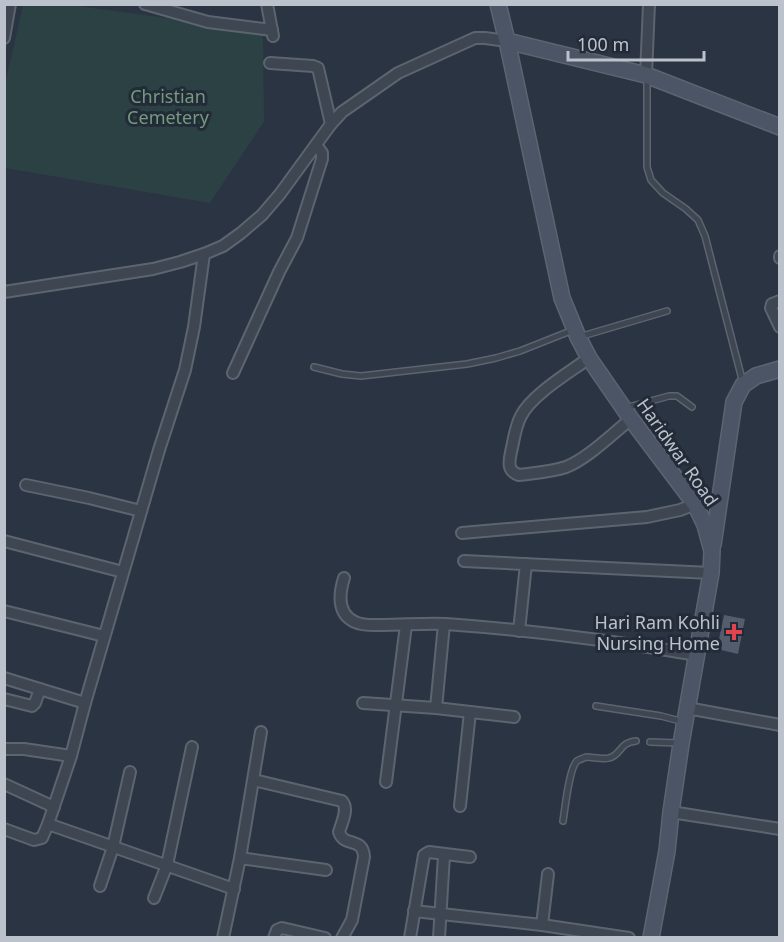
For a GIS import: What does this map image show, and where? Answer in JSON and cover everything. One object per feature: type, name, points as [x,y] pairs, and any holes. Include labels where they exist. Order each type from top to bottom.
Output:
[{"type":"main road","name":"Haridwar Road","points":[[498,4],[562,298],[589,358],[627,414],[695,504],[705,525],[712,551],[711,573],[681,744],[670,812],[667,851],[651,938]]},
{"type":"main road","points":[[507,41],[646,75],[780,127]]},
{"type":"main road","points":[[712,551],[734,402],[743,385],[756,376],[780,369]]},
{"type":"street","points":[[4,38],[10,4]]},
{"type":"street","points":[[145,4],[167,7],[208,22],[272,33],[267,4]]},
{"type":"street","points":[[646,75],[649,4]]},
{"type":"street","points":[[4,292],[153,269],[223,246],[262,215],[342,112],[398,73],[475,38],[507,41]]},
{"type":"street","points":[[270,63],[318,68],[331,124]]},
{"type":"street","points":[[233,373],[297,238],[322,159],[322,153],[316,145]]},
{"type":"street","points":[[4,829],[39,840],[42,838],[54,807],[190,351],[204,254]]},
{"type":"street","points":[[780,301],[772,304],[771,308],[780,327]]},
{"type":"street","points":[[589,358],[541,393],[521,414],[508,462],[513,473],[519,475],[566,467],[579,460],[627,414]]},
{"type":"street","points":[[26,485],[141,511]]},
{"type":"street","points":[[462,533],[647,517],[680,510],[695,504]]},
{"type":"street","points":[[4,541],[123,572]]},
{"type":"street","points":[[464,561],[711,573]]},
{"type":"street","points":[[519,631],[526,564]]},
{"type":"street","points":[[344,578],[340,591],[341,607],[349,618],[357,623],[370,625],[444,624],[519,631],[620,642],[697,655]]},
{"type":"street","points":[[4,611],[104,636]]},
{"type":"street","points":[[436,708],[444,624]]},
{"type":"street","points":[[386,782],[406,625]]},
{"type":"street","points":[[4,678],[85,704]]},
{"type":"street","points":[[4,699],[34,706],[40,688]]},
{"type":"street","points":[[363,703],[514,717]]},
{"type":"street","points":[[460,806],[470,712]]},
{"type":"street","points":[[686,715],[780,725]]},
{"type":"street","points":[[223,938],[240,858],[261,732]]},
{"type":"street","points":[[154,898],[166,865],[192,747]]},
{"type":"street","points":[[4,749],[24,749],[71,756]]},
{"type":"street","points":[[100,886],[113,847],[130,772]]},
{"type":"street","points":[[254,780],[344,803],[346,809],[340,835],[360,845],[363,848],[364,857],[352,920],[342,938]]},
{"type":"street","points":[[4,784],[54,807]]},
{"type":"street","points":[[670,812],[780,829]]},
{"type":"street","points":[[48,824],[234,889]]},
{"type":"street","points":[[410,938],[424,855],[429,852],[470,857]]},
{"type":"street","points":[[439,938],[444,855]]},
{"type":"street","points":[[240,858],[326,870]]},
{"type":"street","points":[[542,925],[548,874]]},
{"type":"street","points":[[414,911],[542,925],[629,938]]},
{"type":"street","points":[[274,938],[277,930],[282,928],[325,938]]},
{"type":"lane","points":[[646,75],[647,167],[651,180],[663,193],[698,220],[705,236],[743,385]]},
{"type":"lane","points":[[314,367],[361,376],[467,364],[496,358],[576,333],[667,311]]},
{"type":"lane","points":[[627,414],[669,396],[677,396],[692,407]]},
{"type":"lane","points":[[596,706],[661,716],[686,715]]},
{"type":"lane","points":[[563,821],[572,770],[577,761],[584,757],[610,758],[617,755],[624,744],[636,741]]},
{"type":"lane","points":[[650,742],[681,744]]},
{"type":"green space","name":"Christian Cemetery","points":[[23,5],[70,5],[263,31],[264,122],[210,203],[5,168],[5,84]]},
{"type":"building","points":[[724,615],[745,619],[738,654],[717,649]]},
{"type":"place","name":"Hari Ram Kohli Nursing Home","points":[[734,632]]}]
